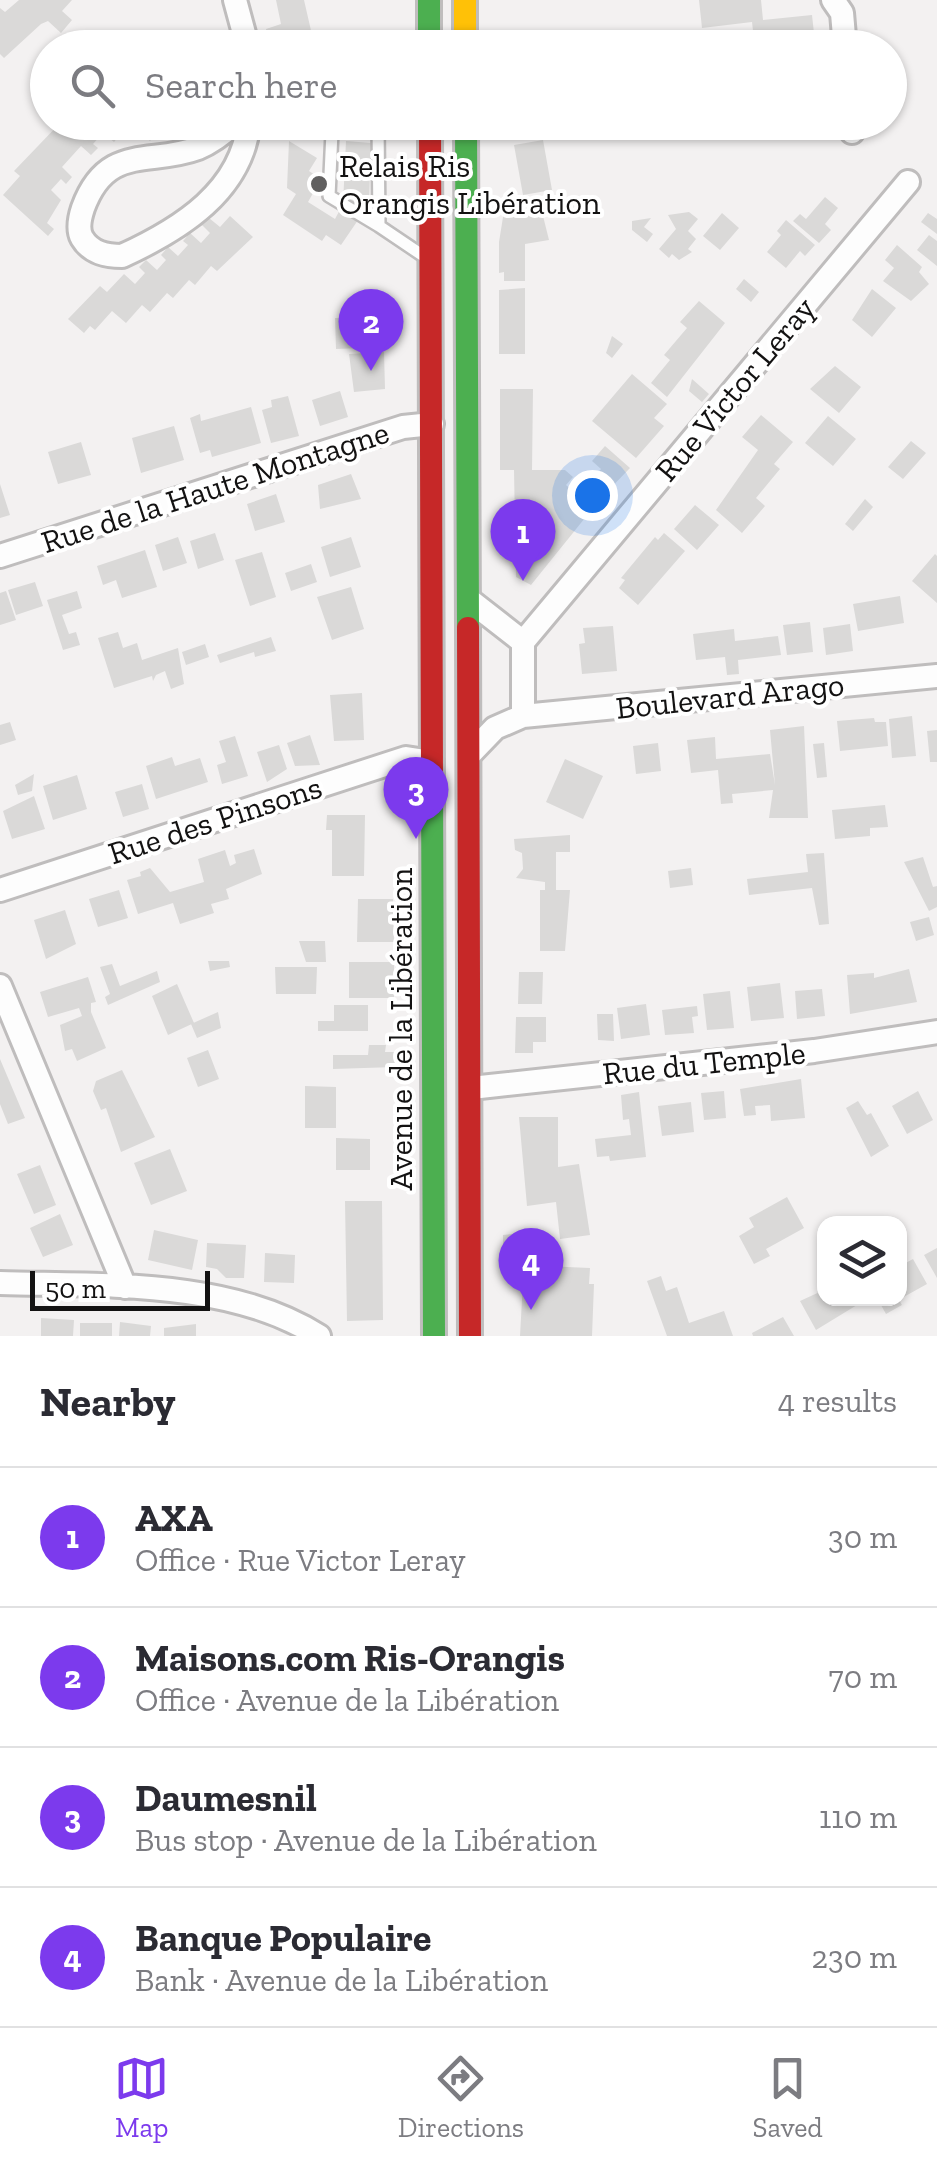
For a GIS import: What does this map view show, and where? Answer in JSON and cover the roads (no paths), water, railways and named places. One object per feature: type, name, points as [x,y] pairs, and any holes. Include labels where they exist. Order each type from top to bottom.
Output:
[{"type":"main road","points":[[429,0],[429,30]]},
{"type":"main road","points":[[467,30],[468,5]]},
{"type":"main road","name":"Avenue de la Libération","points":[[430,140],[434,1336]]},
{"type":"main road","name":"Avenue de la Libération","points":[[466,140],[470,1336]]},
{"type":"street","points":[[234,0],[243,30]]},
{"type":"street","points":[[834,0],[842,13],[843,30]]},
{"type":"street","points":[[208,140],[194,149],[141,155],[108,170],[88,194],[80,218],[80,235],[93,250],[122,256],[180,224],[226,186],[246,151],[247,140]]},
{"type":"street","name":"Rue Victor Leray","points":[[523,642],[908,182]]},
{"type":"street","name":"Rue de la Haute Montagne","points":[[0,556],[392,430],[432,424]]},
{"type":"street","points":[[468,599],[523,642],[522,716],[495,728],[469,755]]},
{"type":"street","name":"Boulevard Arago","points":[[522,716],[934,672]]},
{"type":"street","name":"Rue des Pinsons","points":[[0,890],[406,758],[432,762]]},
{"type":"street","points":[[0,986],[125,1287]]},
{"type":"street","name":"Rue du Temple","points":[[471,1088],[814,1051],[937,1032]]},
{"type":"street","points":[[0,1283],[125,1287],[205,1296],[294,1320],[319,1336]]},
{"type":"lane","points":[[332,140],[329,196],[431,262]]},
{"type":"lane","points":[[378,140],[379,226]]},
{"type":"place","name":"Relais Ris Orangis Libération","points":[[319,184]]},
{"type":"place","name":"Maisons.com Ris-Orangis","points":[[371,371]]},
{"type":"place","name":"AXA","points":[[523,581]]},
{"type":"place","name":"Daumesnil","points":[[416,839]]},
{"type":"place","name":"Banque Populaire","points":[[531,1310]]}]
